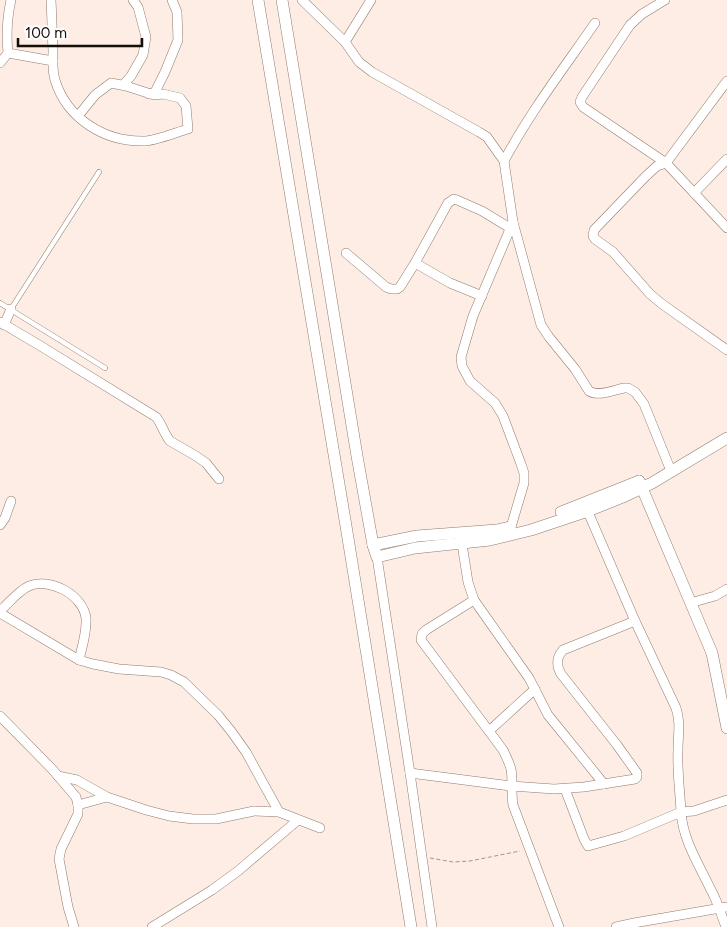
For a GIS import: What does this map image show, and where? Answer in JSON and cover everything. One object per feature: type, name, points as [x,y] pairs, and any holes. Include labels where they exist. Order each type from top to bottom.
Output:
[{"type":"street","points":[[0,63],[8,52],[7,18],[11,0]]},
{"type":"street","points":[[51,0],[55,81],[72,110],[78,116],[85,123],[100,132],[116,138],[145,141],[188,129],[186,106],[180,98],[163,94],[149,94],[111,83],[96,95],[78,116]]},
{"type":"street","points":[[123,86],[143,54],[146,37],[138,8],[133,0]]},
{"type":"street","points":[[149,94],[155,92],[178,40],[177,12],[172,0]]},
{"type":"street","points":[[258,0],[411,927]]},
{"type":"street","points":[[282,0],[355,446],[373,545],[377,557],[432,927]]},
{"type":"street","points":[[302,0],[345,42],[359,62],[372,72],[487,137],[504,161],[511,225],[541,324],[549,338],[575,369],[589,391],[600,393],[628,388],[635,392],[644,404],[669,467]]},
{"type":"street","points":[[345,42],[372,0]]},
{"type":"street","points":[[665,0],[642,14],[630,25],[580,102],[583,108],[666,163],[727,228]]},
{"type":"street","points":[[504,161],[515,139],[534,110],[596,22]]},
{"type":"street","points":[[8,52],[53,61]]},
{"type":"street","points":[[727,81],[666,163],[657,166],[646,176],[594,230],[593,236],[613,252],[650,294],[727,350]]},
{"type":"street","points":[[694,193],[727,158]]},
{"type":"street","points":[[346,253],[386,287],[394,290],[400,287],[448,203],[454,199],[511,225]]},
{"type":"street","points":[[511,225],[473,316],[462,352],[461,362],[470,381],[495,403],[503,416],[524,472],[524,483],[511,527]]},
{"type":"street","points":[[415,263],[450,283],[482,296]]},
{"type":"street","points":[[10,309],[2,324],[156,418],[170,441],[206,463],[219,480]]},
{"type":"street","points":[[373,545],[417,536],[490,540],[531,530],[641,484],[727,430]]},
{"type":"street","points":[[669,467],[727,438]]},
{"type":"street","points":[[641,484],[712,653],[727,728]]},
{"type":"street","points":[[0,525],[5,518],[10,501]]},
{"type":"street","points":[[377,557],[538,521],[586,507]]},
{"type":"street","points":[[586,507],[635,621],[676,708],[679,718],[678,789],[682,824],[694,857],[723,908],[726,927]]},
{"type":"street","points":[[417,536],[418,548]]},
{"type":"street","points":[[463,538],[468,582],[474,600],[529,678],[548,715],[604,784]]},
{"type":"street","points":[[79,660],[86,630],[86,616],[80,604],[64,590],[54,585],[43,583],[30,586],[18,593],[0,612],[79,660],[119,668],[171,674],[184,682],[231,730],[246,752],[279,812]]},
{"type":"street","points":[[690,603],[715,596],[727,589]]},
{"type":"street","points":[[474,600],[426,630],[422,634],[422,640],[503,750],[508,760],[511,768],[513,805],[559,927]]},
{"type":"street","points":[[410,773],[511,786],[565,788],[633,780],[636,778],[638,775],[617,745],[561,674],[557,660],[563,650],[635,621]]},
{"type":"street","points":[[488,731],[536,690]]},
{"type":"street","points":[[0,716],[76,797],[78,814],[61,849],[59,859],[74,927]]},
{"type":"street","points":[[58,776],[77,780],[107,798],[169,816],[216,819],[254,811],[279,812],[320,828]]},
{"type":"street","points":[[565,788],[588,846],[624,836],[681,812],[694,811],[727,800]]},
{"type":"street","points":[[78,805],[107,798]]},
{"type":"street","points":[[152,927],[212,890],[298,820]]},
{"type":"street","points":[[616,927],[723,908]]},
{"type":"lane","points":[[10,309],[99,172]]},
{"type":"lane","points":[[0,303],[105,368]]},
{"type":"path","points":[[422,856],[453,862],[470,861],[530,849]]}]
